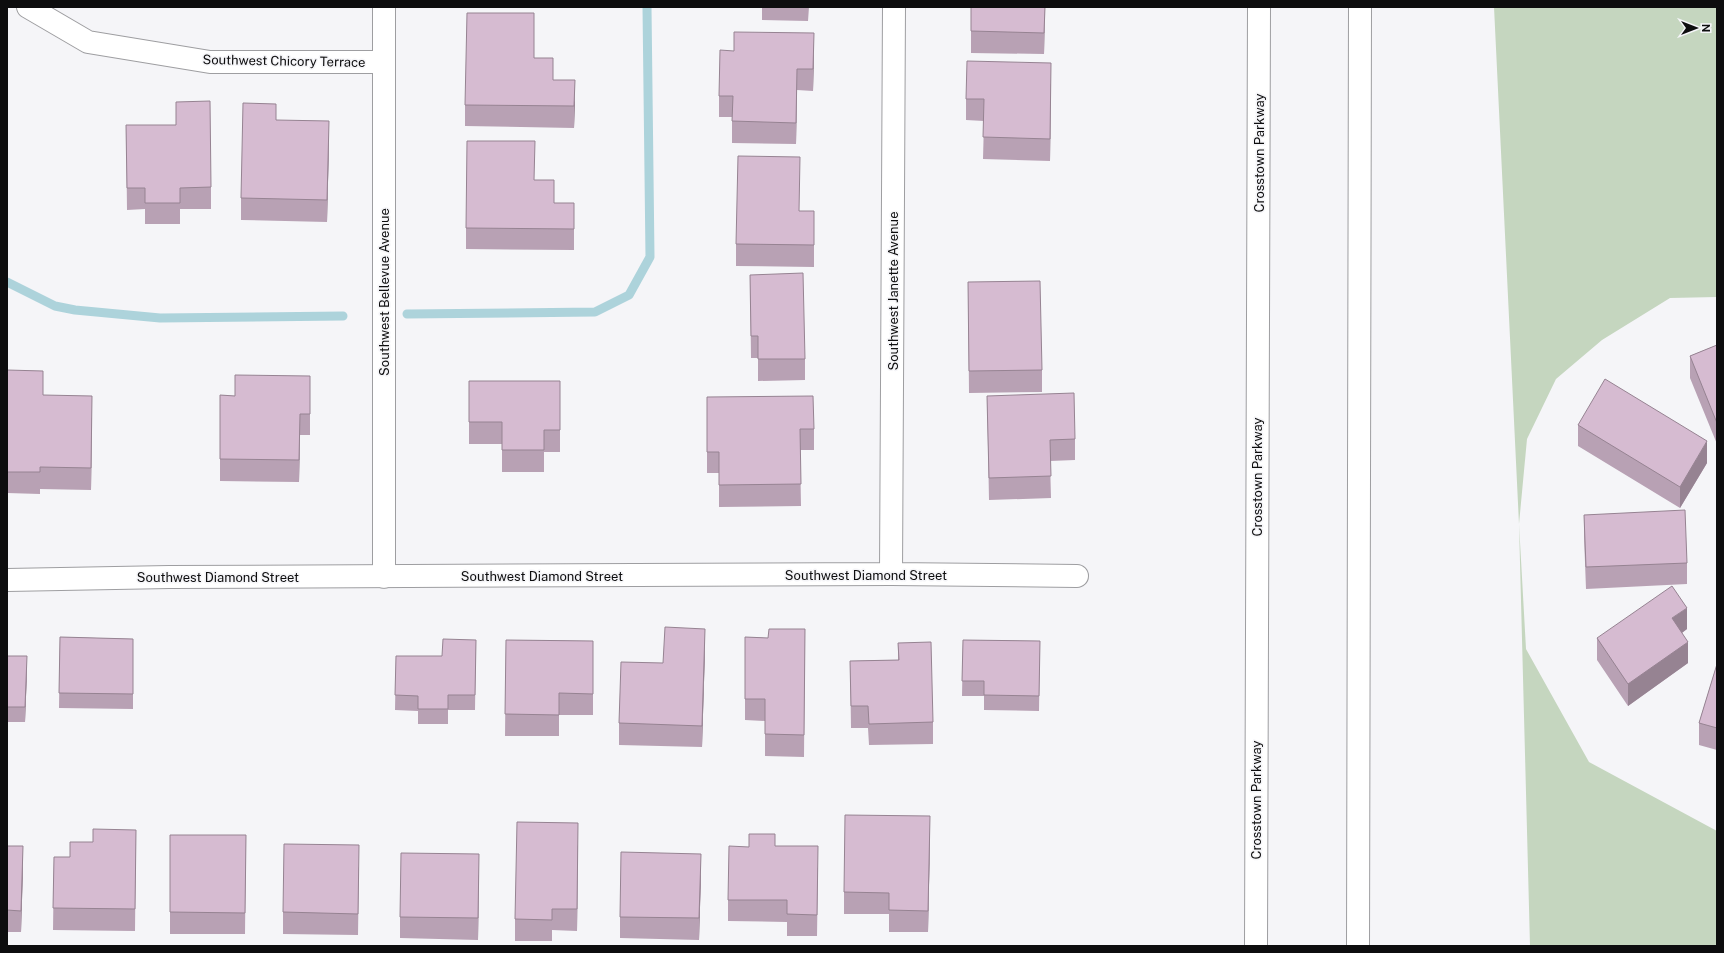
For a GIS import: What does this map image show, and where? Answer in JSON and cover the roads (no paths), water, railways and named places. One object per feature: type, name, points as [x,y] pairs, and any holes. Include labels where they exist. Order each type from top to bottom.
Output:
[{"type":"street","name":"Southwest Chicory Terrace","points":[[28,7],[88,42],[210,62],[384,62]]},
{"type":"street","name":"Southwest Bellevue Avenue","points":[[384,7],[384,577]]},
{"type":"street","name":"Southwest Janette Avenue","points":[[891,574],[894,7]]},
{"type":"street","name":"Crosstown Parkway","points":[[1256,946],[1259,7]]},
{"type":"street","points":[[1358,946],[1360,7]]},
{"type":"street","name":"Southwest Diamond Street","points":[[7,580],[169,577],[891,574],[1077,576]]},
{"type":"waterway","points":[[407,314],[595,312],[629,295],[650,257],[647,7]]},
{"type":"waterway","points":[[7,282],[55,306],[75,310],[160,318],[343,316]]}]
